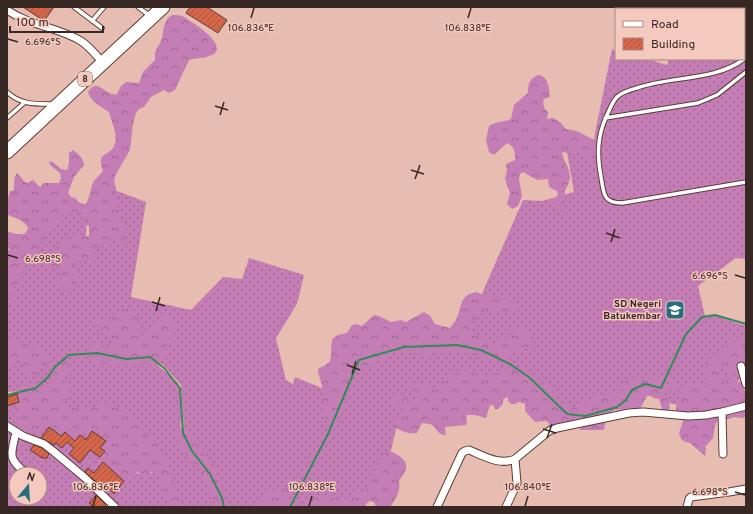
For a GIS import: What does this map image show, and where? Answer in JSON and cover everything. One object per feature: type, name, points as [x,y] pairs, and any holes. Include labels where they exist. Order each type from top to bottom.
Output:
[{"type":"highway","name":"8","points":[[7,152],[163,7]]},
{"type":"street","points":[[7,10],[26,21],[77,39],[93,51],[103,63]]},
{"type":"street","points":[[741,366],[746,384]]},
{"type":"street","points":[[437,507],[462,453],[465,451],[469,450],[502,462],[510,461],[515,459],[549,431],[557,428],[628,413],[642,412],[688,416],[722,412],[746,406]]},
{"type":"street","points":[[722,412],[724,454]]},
{"type":"street","points":[[7,426],[16,432],[44,444],[84,477],[116,507]]},
{"type":"street","points":[[16,432],[12,458],[16,466]]},
{"type":"street","points":[[506,507],[517,483],[515,459]]},
{"type":"street","points":[[686,507],[689,499],[695,496],[746,488]]},
{"type":"lane","points":[[74,7],[102,28]]},
{"type":"lane","points":[[92,21],[104,7]]},
{"type":"lane","points":[[138,7],[152,18]]},
{"type":"lane","points":[[742,60],[736,65],[713,73],[645,85],[618,96],[612,104],[602,125],[598,146],[604,195],[607,200],[614,203],[622,203],[746,182]]},
{"type":"lane","points":[[605,118],[703,101],[717,95],[746,72]]},
{"type":"lane","points":[[7,92],[24,103],[59,104]]},
{"type":"lane","points":[[7,118],[24,103]]},
{"type":"green space","points":[[172,15],[180,15],[184,17],[207,33],[216,44],[217,49],[214,54],[189,60],[175,90],[169,93],[164,90],[151,97],[144,107],[139,109],[136,113],[133,124],[130,150],[116,174],[114,181],[116,188],[115,203],[127,233],[126,242],[118,243],[112,237],[96,250],[91,259],[77,261],[74,267],[78,274],[78,282],[70,291],[60,292],[58,289],[60,270],[59,265],[54,269],[46,269],[43,266],[44,262],[61,241],[75,237],[89,236],[89,226],[86,225],[85,210],[73,213],[65,211],[58,219],[54,228],[47,231],[40,248],[26,264],[19,284],[12,287],[13,291],[10,300],[7,303],[7,290],[11,287],[6,268],[6,258],[9,249],[7,246],[7,231],[16,234],[24,234],[28,228],[22,221],[7,214],[10,191],[13,191],[14,179],[17,173],[25,182],[27,183],[33,180],[40,187],[44,183],[59,183],[61,178],[60,173],[50,165],[49,161],[53,162],[61,169],[67,170],[69,153],[73,150],[82,158],[84,165],[74,177],[68,193],[80,203],[87,203],[93,182],[103,171],[101,164],[102,157],[113,148],[116,139],[109,112],[93,101],[88,92],[95,86],[109,93],[117,94],[121,86],[126,82],[139,83],[143,72],[155,60],[155,52],[161,41],[165,23]]},
{"type":"green space","points":[[746,43],[746,259],[736,258],[698,286],[705,316],[713,315],[746,326],[746,365],[737,384],[705,410],[668,403],[658,395],[667,388],[566,410],[541,383],[397,425],[390,455],[370,491],[348,503],[306,507],[228,507],[184,431],[181,385],[163,365],[151,359],[90,353],[74,355],[90,354],[157,365],[178,383],[181,396],[180,434],[201,470],[209,479],[219,507],[176,507],[151,444],[57,415],[61,364],[46,387],[40,390],[7,392],[7,278],[64,202],[87,212],[86,237],[94,241],[112,189],[146,202],[131,297],[191,310],[223,277],[242,279],[249,258],[304,275],[297,304],[276,338],[286,380],[293,384],[295,377],[329,391],[357,354],[463,337],[523,200],[542,201],[574,192],[566,146],[593,156],[595,133],[612,49],[615,50],[615,60],[650,60],[667,65],[669,60],[745,60]]},
{"type":"green space","points":[[538,75],[542,76],[546,80],[549,87],[550,97],[544,99],[543,103],[544,108],[548,112],[547,119],[553,118],[561,123],[566,129],[577,131],[599,142],[601,148],[598,156],[590,159],[579,152],[575,154],[562,152],[570,177],[565,192],[564,207],[562,211],[558,212],[553,206],[558,194],[557,191],[549,187],[548,179],[537,180],[523,172],[520,174],[519,179],[522,196],[518,206],[512,209],[507,204],[510,193],[505,179],[507,170],[506,164],[515,160],[514,150],[512,146],[507,143],[494,155],[489,152],[486,140],[489,126],[494,123],[511,119],[514,105],[528,93],[530,82]]},
{"type":"green space","points":[[476,292],[488,296],[507,299],[513,302],[516,307],[511,313],[490,312],[480,315],[473,325],[471,333],[493,343],[505,340],[515,328],[523,328],[533,337],[534,341],[531,346],[517,351],[502,361],[462,353],[445,353],[425,357],[398,350],[381,359],[370,368],[354,372],[350,376],[345,406],[339,411],[336,424],[333,425],[323,415],[322,386],[318,369],[330,361],[333,338],[347,333],[352,325],[357,324],[362,326],[374,315],[391,322],[402,320],[406,322],[424,312],[430,316],[435,324],[450,328],[456,320],[464,299]]},
{"type":"green space","points":[[128,307],[135,311],[138,317],[138,330],[142,335],[150,332],[159,320],[167,315],[173,321],[175,326],[174,331],[166,351],[168,357],[163,357],[158,366],[154,367],[145,363],[138,365],[132,363],[99,364],[93,361],[88,348],[93,342],[106,346],[111,345],[112,343],[110,336],[105,331],[101,331],[95,327],[93,323],[110,319],[116,312]]},
{"type":"green space","points":[[742,335],[746,335],[746,360],[733,372],[730,373],[727,368],[724,368],[719,370],[716,374],[723,377],[723,382],[731,379],[737,383],[741,381],[744,383],[743,387],[746,393],[746,416],[743,418],[733,417],[718,420],[715,425],[713,438],[705,447],[705,456],[690,443],[683,441],[679,433],[683,421],[681,416],[676,413],[676,407],[682,387],[696,383],[705,387],[710,386],[711,384],[704,375],[704,365],[710,358],[719,355],[729,344]]},
{"type":"green space","points":[[7,337],[10,340],[20,341],[43,350],[47,355],[48,363],[42,369],[36,371],[33,378],[27,379],[23,362],[20,360],[15,361],[11,365],[8,364]]},
{"type":"green space","points":[[61,362],[67,363],[69,366],[65,379],[70,388],[63,409],[67,410],[73,407],[85,409],[88,405],[95,408],[99,404],[108,404],[112,407],[118,407],[125,413],[129,414],[144,433],[149,435],[156,443],[159,444],[163,457],[168,458],[170,461],[167,469],[174,480],[174,488],[182,507],[170,507],[165,498],[164,487],[161,484],[159,475],[151,472],[144,475],[138,472],[120,487],[118,484],[120,481],[119,476],[116,475],[107,477],[109,467],[103,462],[93,463],[87,467],[82,462],[75,460],[76,456],[85,453],[88,455],[88,458],[99,460],[102,457],[105,451],[97,444],[100,437],[99,433],[94,433],[90,430],[84,437],[71,437],[70,432],[76,426],[76,423],[71,425],[69,431],[66,433],[55,427],[49,427],[39,434],[31,431],[24,434],[17,428],[16,425],[19,418],[14,414],[13,410],[18,404],[22,403],[23,400],[19,396],[21,390],[34,382],[36,382],[40,388],[49,382]]},
{"type":"green space","points":[[522,368],[530,370],[540,381],[550,385],[561,403],[574,408],[587,402],[590,404],[597,396],[605,395],[608,397],[611,392],[621,393],[623,388],[621,385],[626,380],[633,381],[642,379],[652,382],[658,378],[666,377],[675,381],[676,389],[664,391],[661,394],[667,398],[670,407],[668,411],[663,412],[659,399],[653,398],[652,396],[647,396],[640,409],[632,410],[630,408],[613,410],[609,414],[603,430],[580,430],[580,419],[572,421],[568,429],[566,428],[551,434],[546,431],[549,424],[547,421],[535,422],[525,411],[525,404],[519,402],[511,404],[508,401],[508,397],[503,399],[503,404],[498,409],[495,409],[494,406],[490,405],[486,418],[475,415],[467,415],[466,425],[445,427],[446,435],[439,433],[430,424],[422,423],[417,433],[406,433],[399,430],[391,422],[393,418],[403,416],[406,412],[392,402],[395,395],[413,403],[415,400],[416,396],[409,387],[411,383],[418,382],[437,388],[446,376],[453,373],[468,372],[491,376],[502,370],[513,371]]},
{"type":"green space","points":[[21,393],[24,404],[19,431],[7,423],[7,396]]},
{"type":"green space","points":[[78,420],[108,437],[124,475],[160,472],[173,507],[109,507],[80,476],[58,457],[23,432],[30,421]]},
{"type":"green space","points":[[7,427],[40,447],[71,471],[92,490],[106,507],[7,507]]},
{"type":"green space","points":[[185,427],[188,436],[194,441],[196,446],[202,449],[203,454],[208,455],[209,459],[214,461],[214,468],[218,472],[217,476],[221,480],[225,499],[229,502],[231,507],[217,507],[211,496],[209,485],[204,478],[205,474],[200,473],[197,465],[188,461],[187,454],[181,447],[177,432],[179,429]]},
{"type":"green space","points":[[388,451],[401,457],[406,465],[406,469],[399,481],[398,495],[390,507],[376,507],[374,502],[370,501],[365,507],[298,507],[314,496],[318,495],[348,501],[355,494],[366,491],[377,463],[383,454]]},
{"type":"green space","points":[[288,487],[292,490],[286,500],[293,507],[250,507],[262,496]]},
{"type":"building","points":[[23,7],[54,7],[44,21]]},
{"type":"building","points":[[190,7],[207,7],[227,20],[218,33],[186,13]]},
{"type":"building","points":[[17,394],[19,402],[7,406],[7,397]]},
{"type":"building","points":[[49,427],[61,436],[65,432],[75,441],[80,435],[86,440],[92,431],[106,441],[100,448],[105,451],[100,457],[90,450],[80,463],[69,454],[74,448],[67,442],[62,448],[56,443],[54,445],[41,438]]},
{"type":"building","points":[[34,445],[42,448],[49,454],[46,459],[30,450]]},
{"type":"building","points":[[103,462],[124,481],[114,494],[103,483],[101,486],[85,472],[88,468],[94,473]]},
{"type":"building","points":[[96,495],[106,505],[104,507],[94,507],[89,503]]},
{"type":"waterway","points":[[290,507],[328,434],[359,360],[404,347],[457,345],[481,350],[510,364],[530,378],[567,414],[585,416],[617,407],[626,400],[632,390],[645,384],[661,388],[686,334],[702,317],[715,315],[746,324]]},
{"type":"waterway","points":[[7,395],[36,388],[48,377],[55,367],[69,355],[97,353],[126,359],[150,357],[164,368],[180,388],[183,433],[192,451],[210,474],[222,498],[224,507]]},
{"type":"place","name":"SD Negeri Batukembar","points":[[675,310]]}]
